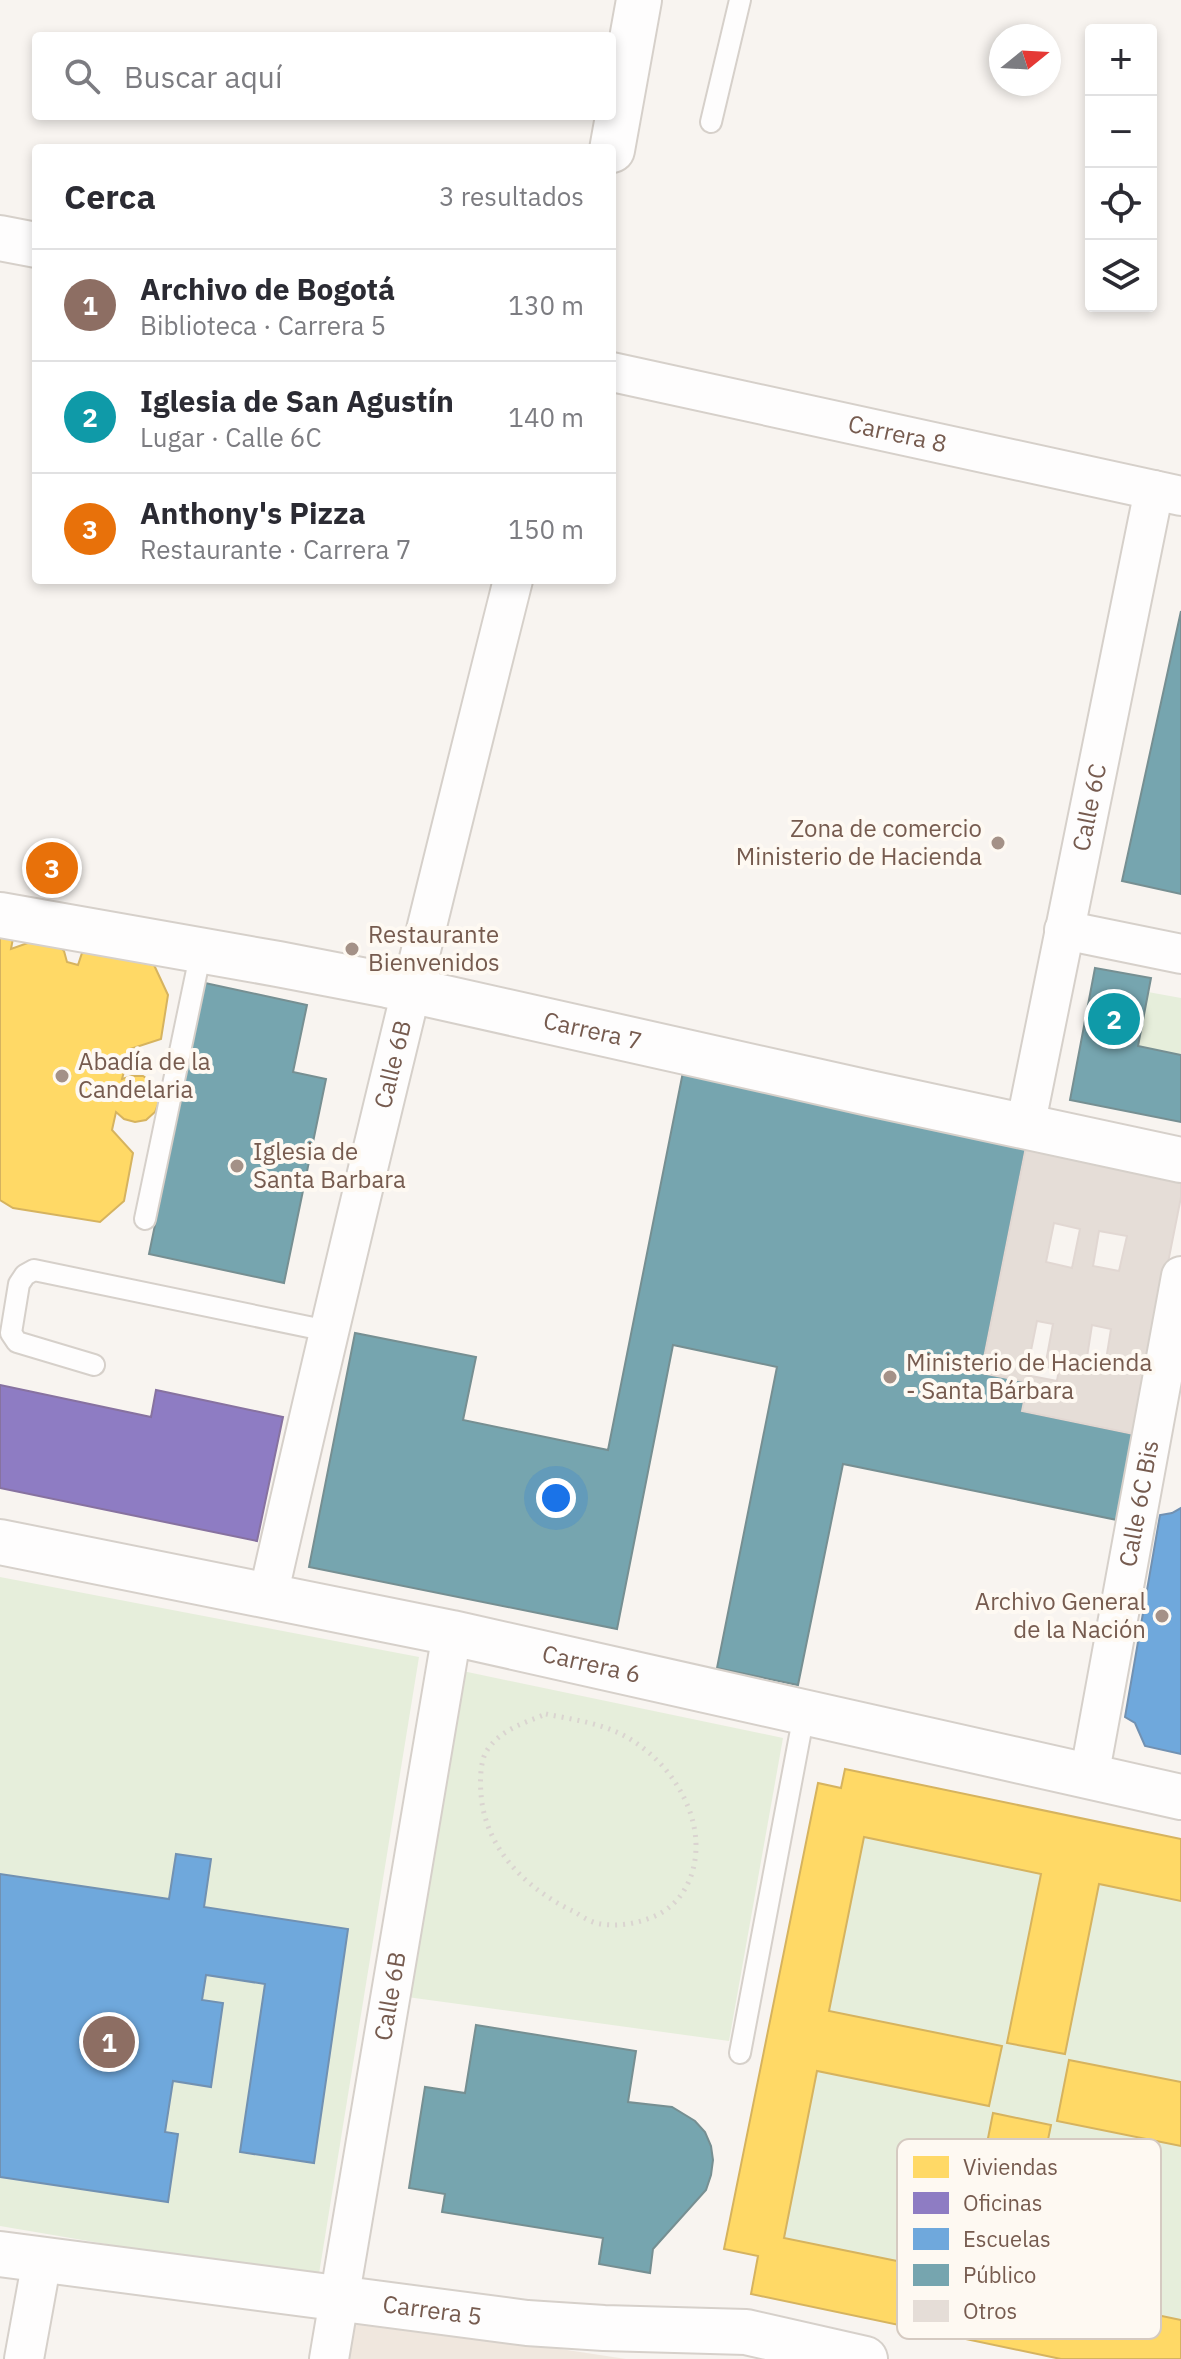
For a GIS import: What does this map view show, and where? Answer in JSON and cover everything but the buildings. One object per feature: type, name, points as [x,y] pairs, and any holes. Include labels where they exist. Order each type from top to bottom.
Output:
[{"type":"street","points":[[613,144],[639,0]]},
{"type":"street","points":[[0,238],[32,244]]},
{"type":"street","name":"Carrera 8","points":[[616,373],[1168,493]]},
{"type":"street","name":"Calle 6C","points":[[1025,1127],[1064,930],[1168,493]]},
{"type":"street","name":"Calle 6B","points":[[268,1596],[409,990],[512,584]]},
{"type":"street","name":"Carrera 7","points":[[0,915],[409,990],[1181,1160]]},
{"type":"street","points":[[1064,930],[1181,954]]},
{"type":"street","name":"Calle 6C Bis","points":[[1089,1777],[1181,1276]]},
{"type":"street","name":"Carrera 6","points":[[0,1542],[452,1633],[1181,1797]]},
{"type":"street","name":"Calle 6B","points":[[329,2359],[452,1633]]},
{"type":"street","points":[[21,2257],[24,2359]]},
{"type":"street","name":"Carrera 5","points":[[21,2257],[527,2323],[746,2332],[865,2359]]},
{"type":"lane","points":[[711,122],[740,0]]},
{"type":"lane","points":[[145,1219],[201,951]]},
{"type":"lane","points":[[94,1365],[17,1342],[11,1333],[19,1284],[25,1275],[34,1270],[328,1331]]},
{"type":"lane","points":[[740,2053],[804,1714]]},
{"type":"path","points":[[546,1714],[607,1728],[632,1740],[667,1771],[680,1789],[689,1807],[697,1851],[685,1890],[671,1907],[650,1919],[624,1925],[597,1923],[539,1893],[519,1875],[490,1831],[482,1808],[480,1780],[485,1754],[504,1733],[546,1714]]},
{"type":"shaded area","points":[[352,2317],[626,2359],[345,2359]]},
{"type":"green space","points":[[1148,992],[1181,998],[1181,1055],[1138,1046]]},
{"type":"green space","points":[[0,1577],[419,1657],[318,2280],[0,2226]]},
{"type":"green space","points":[[458,1670],[783,1738],[729,2041],[407,1997]]},
{"type":"green space","points":[[864,1837],[1041,1874],[1008,2043],[1065,2054],[1099,1884],[1181,1901],[1181,2082],[1070,2060],[1057,2120],[1148,2139],[1047,2139],[1050,2124],[993,2113],[988,2139],[897,2139],[897,2261],[784,2238],[817,2071],[989,2106],[1002,2047],[829,2011]]},
{"type":"green space","points":[[1161,2142],[1181,2146],[1181,2320],[1161,2316]]},
{"type":"place","name":"Zona de comercio Ministerio de Hacienda","points":[[998,843]]},
{"type":"place","name":"Anthony's Pizza","points":[[52,868]]},
{"type":"place","name":"Restaurante Bienvenidos","points":[[352,949]]},
{"type":"place","name":"Iglesia de San Agustín","points":[[1114,1019]]},
{"type":"place","name":"Abadía de la Candelaria","points":[[62,1076]]},
{"type":"place","name":"Iglesia de Santa Barbara","points":[[237,1166]]},
{"type":"place","name":"Ministerio de Hacienda - Santa Bárbara","points":[[890,1377]]},
{"type":"place","name":"Archivo General de la Nación","points":[[1162,1616]]},
{"type":"place","name":"Archivo de Bogotá","points":[[109,2042]]}]
